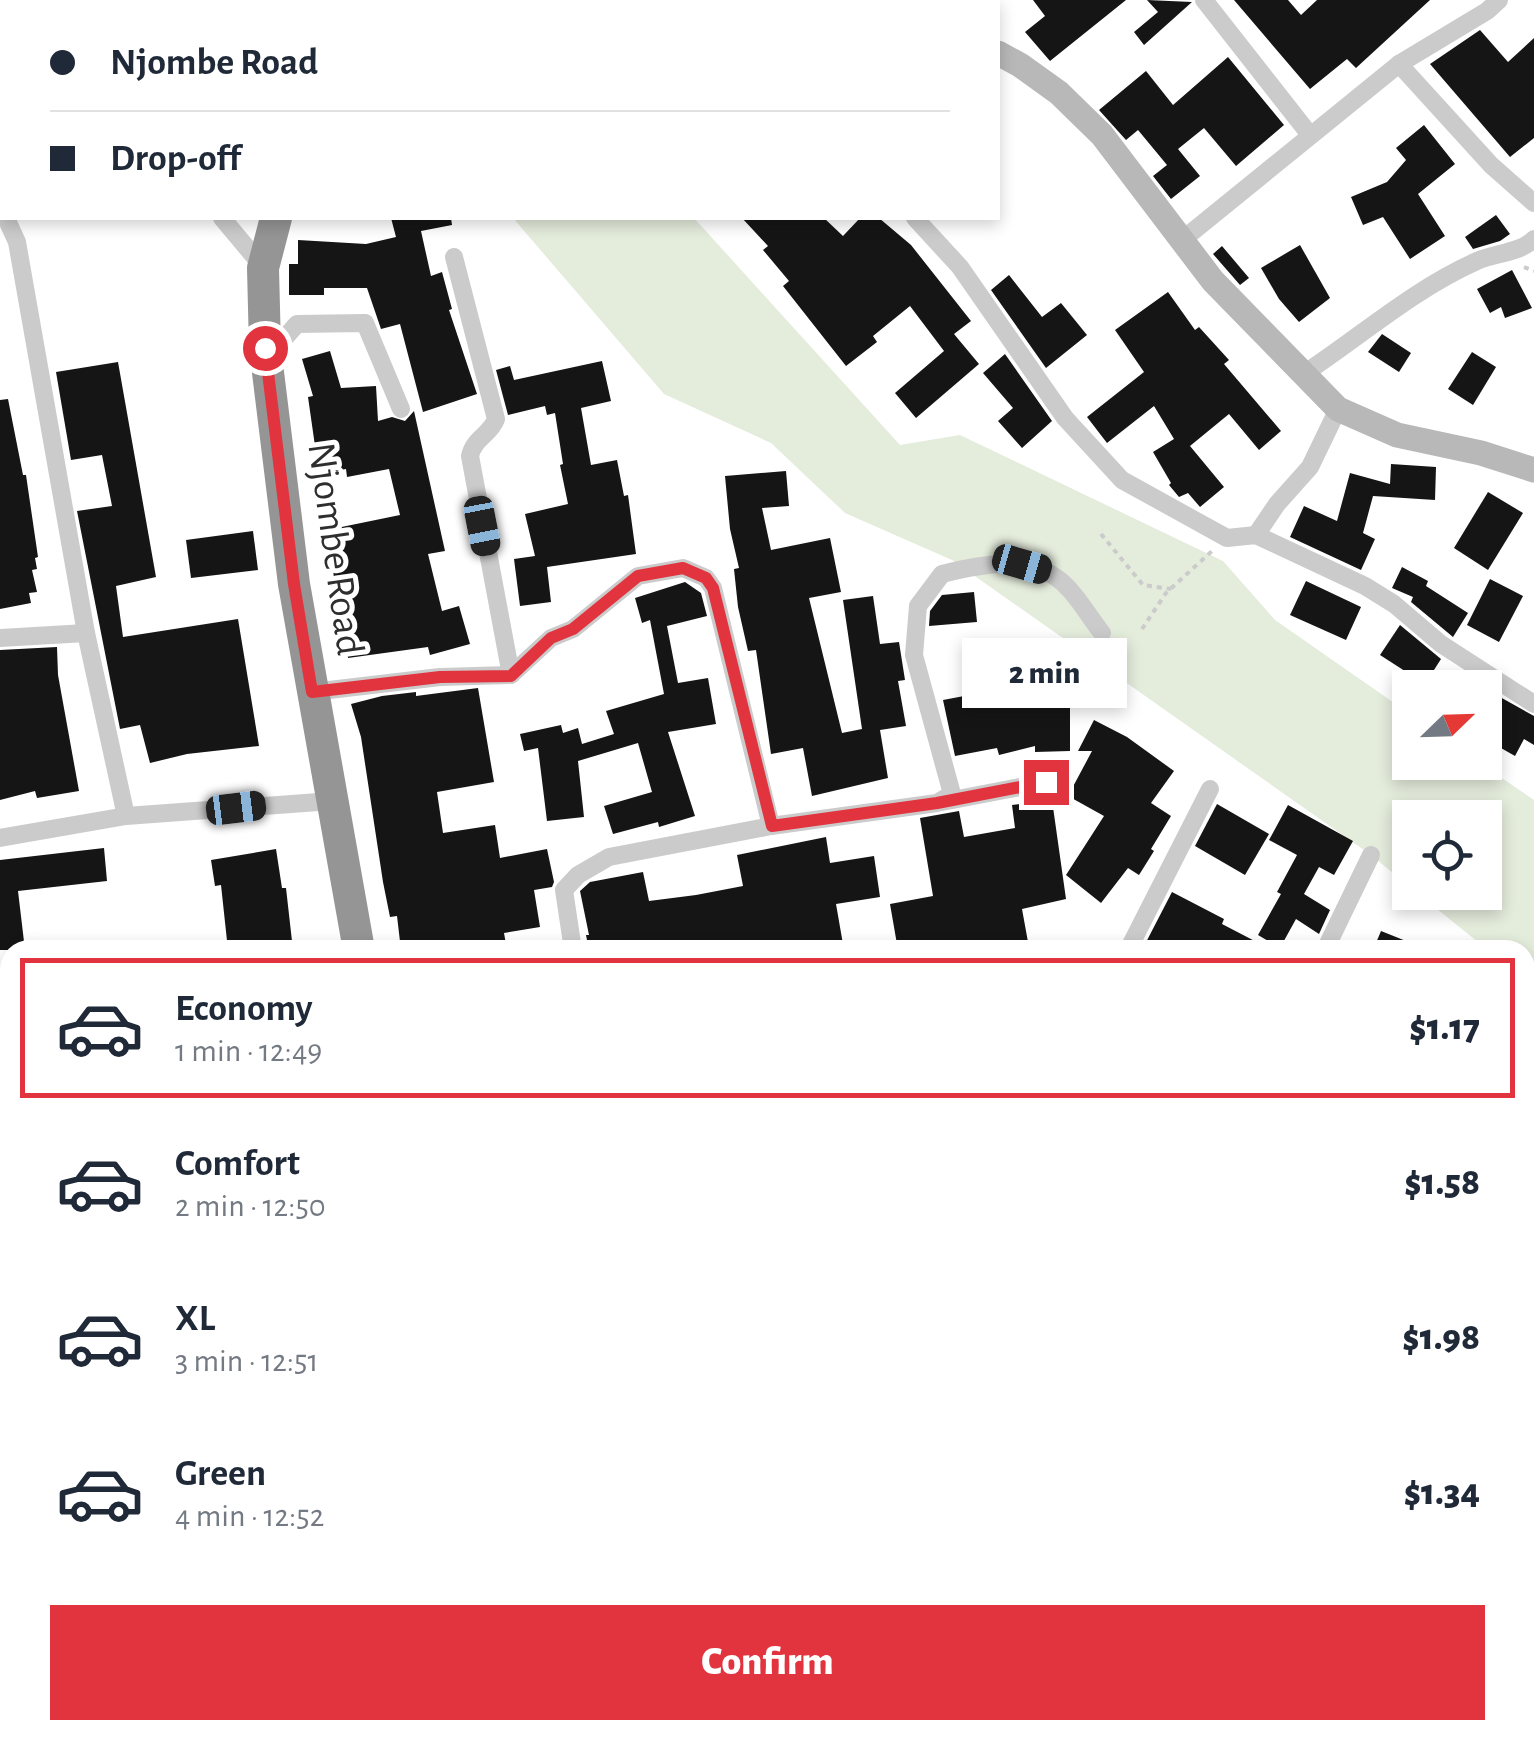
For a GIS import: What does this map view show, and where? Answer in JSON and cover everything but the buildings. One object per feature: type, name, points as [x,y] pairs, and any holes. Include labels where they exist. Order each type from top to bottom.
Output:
[{"type":"highway","name":"Njombe Road","points":[[275,220],[263,268],[266,358],[294,584],[357,940]]},
{"type":"street","points":[[1204,0],[1310,135]]},
{"type":"street","points":[[1182,241],[1399,64],[1499,0]]},
{"type":"street","points":[[1000,54],[1059,93],[1102,135],[1243,314],[1338,409],[1397,434],[1534,470]]},
{"type":"street","points":[[1399,64],[1491,165],[1534,204]]},
{"type":"street","points":[[6,220],[17,242],[86,633],[126,816]]},
{"type":"street","points":[[224,220],[263,268]]},
{"type":"street","points":[[917,220],[960,267],[1090,450],[1122,480],[1227,538],[1256,535],[1365,586],[1394,604],[1440,644],[1534,704]]},
{"type":"street","points":[[1304,374],[1365,333],[1387,313],[1460,269],[1492,255],[1526,247],[1534,238]]},
{"type":"street","points":[[454,257],[496,420],[492,429],[475,442],[470,456],[511,676]]},
{"type":"street","points":[[266,358],[297,324],[365,323],[402,409]]},
{"type":"street","points":[[1256,535],[1277,504],[1310,468],[1338,409]]},
{"type":"street","points":[[937,803],[952,794],[914,655],[918,606],[942,574],[1000,564],[1022,564],[1047,572],[1067,586],[1102,633]]},
{"type":"street","points":[[312,692],[440,677],[511,676],[551,638],[573,629],[638,576],[683,568],[706,578],[713,588],[772,826]]},
{"type":"street","points":[[0,638],[86,633]]},
{"type":"street","points":[[572,940],[564,890],[578,875],[610,857],[772,826],[937,803],[1046,782]]},
{"type":"street","points":[[1133,940],[1210,789]]},
{"type":"street","points":[[0,838],[126,816],[332,801]]},
{"type":"street","points":[[1330,940],[1371,855]]},
{"type":"path","points":[[1101,534],[1143,585],[1171,589]]},
{"type":"path","points":[[1142,629],[1171,589],[1227,538]]},
{"type":"green space","points":[[515,220],[696,220],[900,445],[960,435],[1223,561],[1275,620],[1392,701],[1392,780],[1502,778],[1534,800],[1534,940],[1476,940],[1438,910],[1502,910],[1502,800],[1392,800],[1392,872],[952,560],[845,513],[771,443],[664,394]]},
{"type":"route","points":[[265,348],[294,584],[312,692],[440,677],[511,676],[551,638],[573,629],[638,576],[683,568],[706,578],[713,588],[772,826],[937,803],[1046,782]]}]
